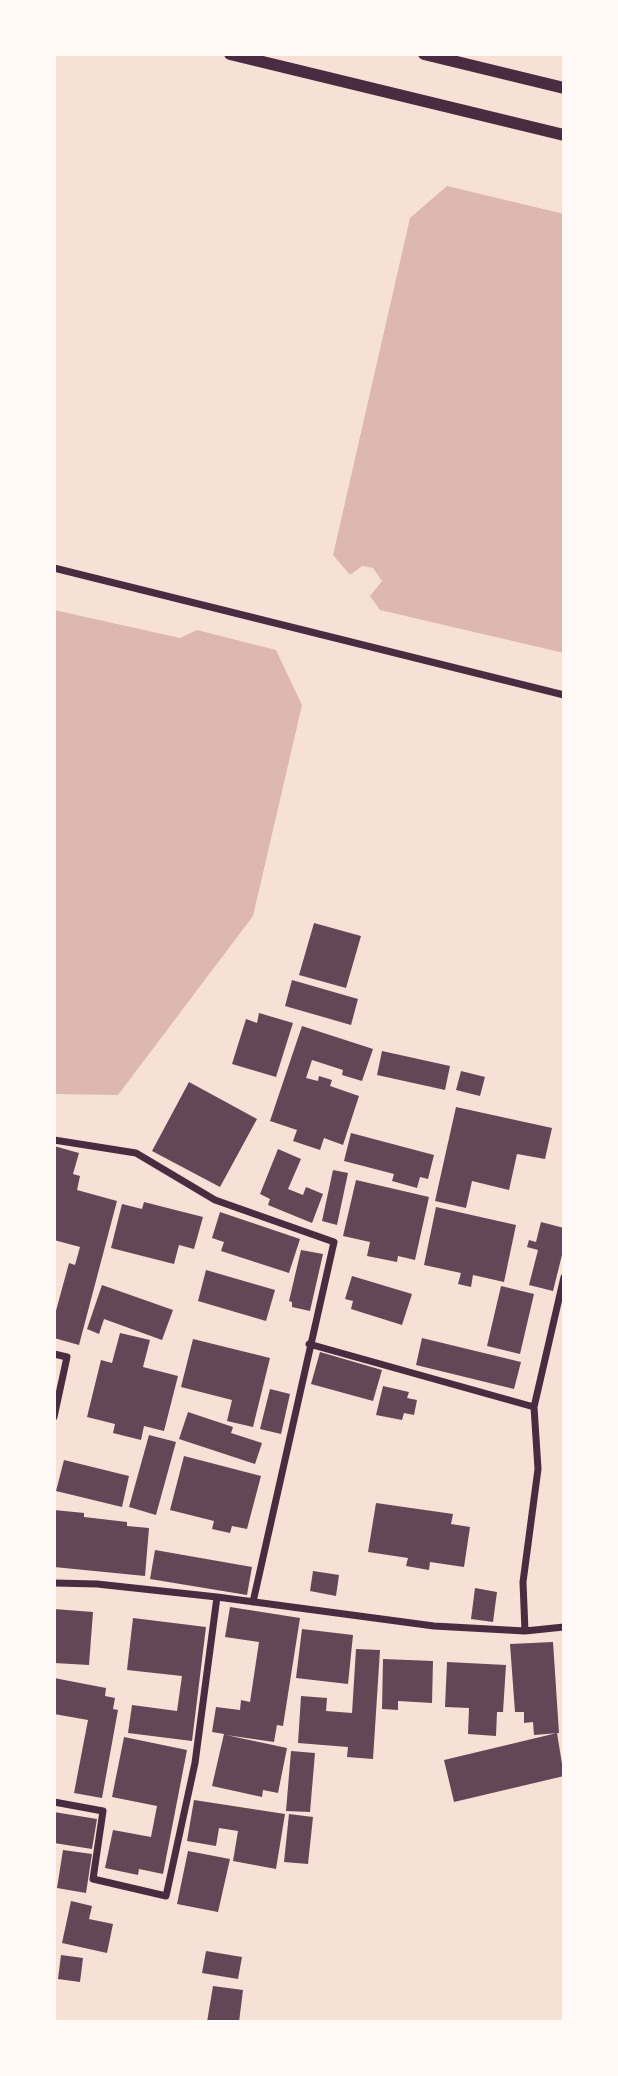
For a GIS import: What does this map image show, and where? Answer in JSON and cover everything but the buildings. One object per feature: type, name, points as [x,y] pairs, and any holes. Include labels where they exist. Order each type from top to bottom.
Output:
[{"type":"street","points":[[230,54],[564,135]]},
{"type":"street","points":[[424,54],[564,88]]},
{"type":"street","points":[[54,568],[564,695]]},
{"type":"street","points":[[54,1140],[136,1153],[215,1200],[334,1242],[253,1602]]},
{"type":"street","points":[[525,1631],[523,1583],[538,1469],[534,1407],[564,1277]]},
{"type":"street","points":[[309,1344],[534,1407]]},
{"type":"street","points":[[54,1354],[67,1357],[54,1417]]},
{"type":"street","points":[[54,1583],[97,1584],[217,1597],[433,1626],[525,1631],[564,1627]]},
{"type":"street","points":[[54,1802],[103,1811],[93,1879],[166,1896],[195,1763],[217,1597]]},
{"type":"shaded area","points":[[447,186],[564,214],[564,653],[380,610],[370,596],[382,581],[373,568],[362,566],[350,575],[333,555],[410,218]]},
{"type":"shaded area","points":[[54,610],[180,638],[197,630],[276,650],[302,705],[253,916],[118,1095],[54,1094]]}]
